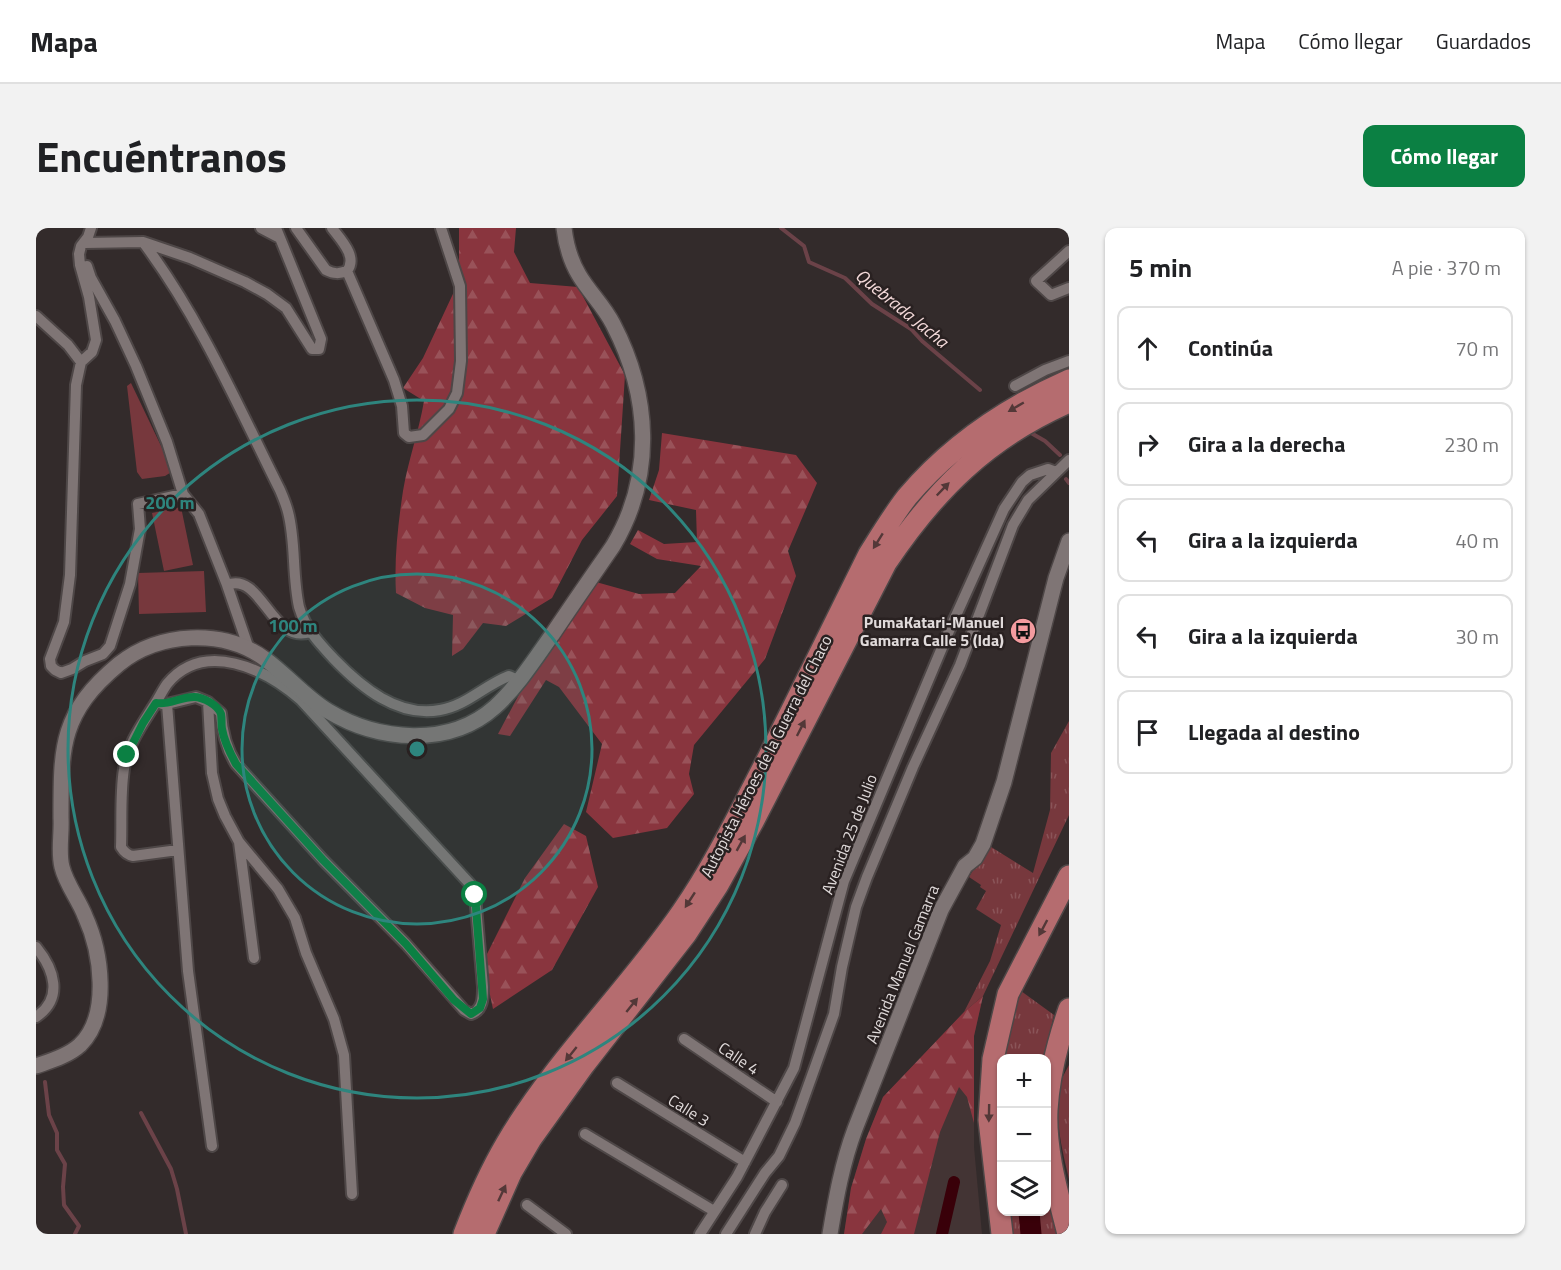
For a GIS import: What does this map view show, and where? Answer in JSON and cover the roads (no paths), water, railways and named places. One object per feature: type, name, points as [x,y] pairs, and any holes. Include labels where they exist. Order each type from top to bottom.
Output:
[{"type":"highway","name":"Autopista Héroes de la Guerra del Chaco","points":[[464,1234],[476,1201],[507,1142],[534,1102],[681,913],[709,869],[741,811],[869,554],[907,497],[980,429],[1039,393],[1069,380]]},
{"type":"highway","name":"Autopista Héroes de la Guerra del Chaco","points":[[484,1234],[511,1173],[531,1139],[584,1065],[686,934],[718,885],[753,822],[886,563],[910,527],[966,467],[1025,424],[1069,402]]},
{"type":"highway","points":[[1002,1234],[989,1120],[993,1059],[1008,994],[1069,876]]},
{"type":"highway","points":[[1068,1234],[1050,1153],[1047,1111],[1060,1036],[1069,1009]]},
{"type":"street","points":[[91,228],[83,244],[80,265],[89,297],[96,340],[92,352],[81,362],[76,385],[69,585],[64,622],[50,659],[51,666],[61,672],[72,669],[103,654],[110,646],[130,584],[140,529],[138,504],[183,494]]},
{"type":"street","points":[[83,244],[143,242],[189,258],[267,294],[286,308],[312,349],[319,349],[321,339],[278,233],[261,228]]},
{"type":"street","points":[[296,228],[326,270],[334,273],[347,271]]},
{"type":"street","points":[[332,228],[349,252],[352,261],[347,271],[394,380],[402,406],[404,433],[409,437],[423,435],[449,409],[457,393],[461,362],[460,286],[441,228]]},
{"type":"street","points":[[36,1066],[60,1057],[79,1045],[94,1022],[98,1006],[99,966],[95,941],[86,916],[62,867],[60,856],[62,758],[66,736],[77,709],[88,694],[129,657],[153,644],[191,638],[232,641],[249,649],[285,674],[325,710],[345,721],[396,735],[440,735],[470,724],[495,707],[532,664],[619,536],[633,505],[641,472],[642,407],[637,384],[614,324],[580,277],[571,260],[564,228]]},
{"type":"street","points":[[143,242],[159,262],[208,345],[280,490],[288,512],[293,568],[300,607],[310,632],[351,677],[384,700],[409,710],[440,710],[469,699],[509,676],[518,680]]},
{"type":"street","points":[[83,244],[91,278],[136,366],[167,442],[183,494],[199,514],[249,649]]},
{"type":"street","points":[[1069,251],[1036,281],[1051,295],[1069,288]]},
{"type":"street","points":[[36,316],[68,345],[81,362]]},
{"type":"street","points":[[1016,386],[1045,370],[1069,361]]},
{"type":"street","name":"Avenida 25 de Julio","points":[[726,1234],[765,1173],[779,1156],[795,1123],[834,1014],[856,907],[913,767],[960,665],[1013,525],[1028,500],[1069,460]]},
{"type":"street","name":"Avenida 25 de Julio","points":[[700,1234],[745,1162],[794,1068],[844,881],[920,705],[949,631],[1005,509],[1013,494],[1030,475],[1048,469],[1056,472]]},
{"type":"street","name":"Avenida Manuel Gamarra","points":[[830,1234],[845,1157],[941,910],[965,866],[975,858],[983,844],[1004,782],[1056,578],[1068,551]]},
{"type":"street","points":[[227,585],[238,582],[246,586],[255,593],[283,626],[300,634],[310,632]]},
{"type":"street","points":[[110,646],[129,657]]},
{"type":"street","points":[[178,850],[133,856],[127,855],[121,847],[124,769],[127,755],[143,723],[162,704],[196,697],[208,702],[221,713],[222,731],[229,753],[236,764],[323,860],[406,944],[454,1000],[471,1014],[476,1012],[483,999],[475,895],[471,884],[287,687],[242,664],[211,661],[195,664],[167,684],[162,704],[178,850],[188,971],[212,1146]]},
{"type":"street","points":[[208,702],[212,773],[222,808],[239,842],[278,889],[295,918],[306,953],[334,1019],[344,1055],[352,1194]]},
{"type":"street","points":[[239,842],[254,958]]},
{"type":"street","points":[[36,947],[50,968],[53,977],[52,1000],[36,1017]]},
{"type":"street","name":"Calle 4","points":[[684,1039],[777,1102]]},
{"type":"street","name":"Calle 3","points":[[617,1083],[745,1162]]},
{"type":"street","points":[[585,1134],[714,1211]]},
{"type":"street","points":[[755,1234],[765,1212],[782,1185]]},
{"type":"street","points":[[527,1205],[566,1234]]},
{"type":"waterway","name":"Quebrada Jacha","points":[[781,228],[804,246],[809,262],[845,278],[872,304],[911,329],[980,390]]},
{"type":"waterway","name":"Quebrada Jacha","points":[[1031,433],[1045,441],[1060,455]]},
{"type":"waterway","name":"Quebrada Jacha","points":[[1066,479],[1069,483]]},
{"type":"waterway","points":[[45,1082],[49,1115],[57,1133],[57,1150],[65,1164],[64,1205],[79,1226],[75,1234]]},
{"type":"waterway","points":[[141,1113],[171,1169],[186,1234]]},
{"type":"waterway","points":[[942,1234],[954,1182]]},
{"type":"waterway","points":[[1029,1216],[1031,1234]]},
{"type":"place","name":"PumaKatari-Manuel Gamarra Calle 5 (Ida)","points":[[1023,631]]}]
